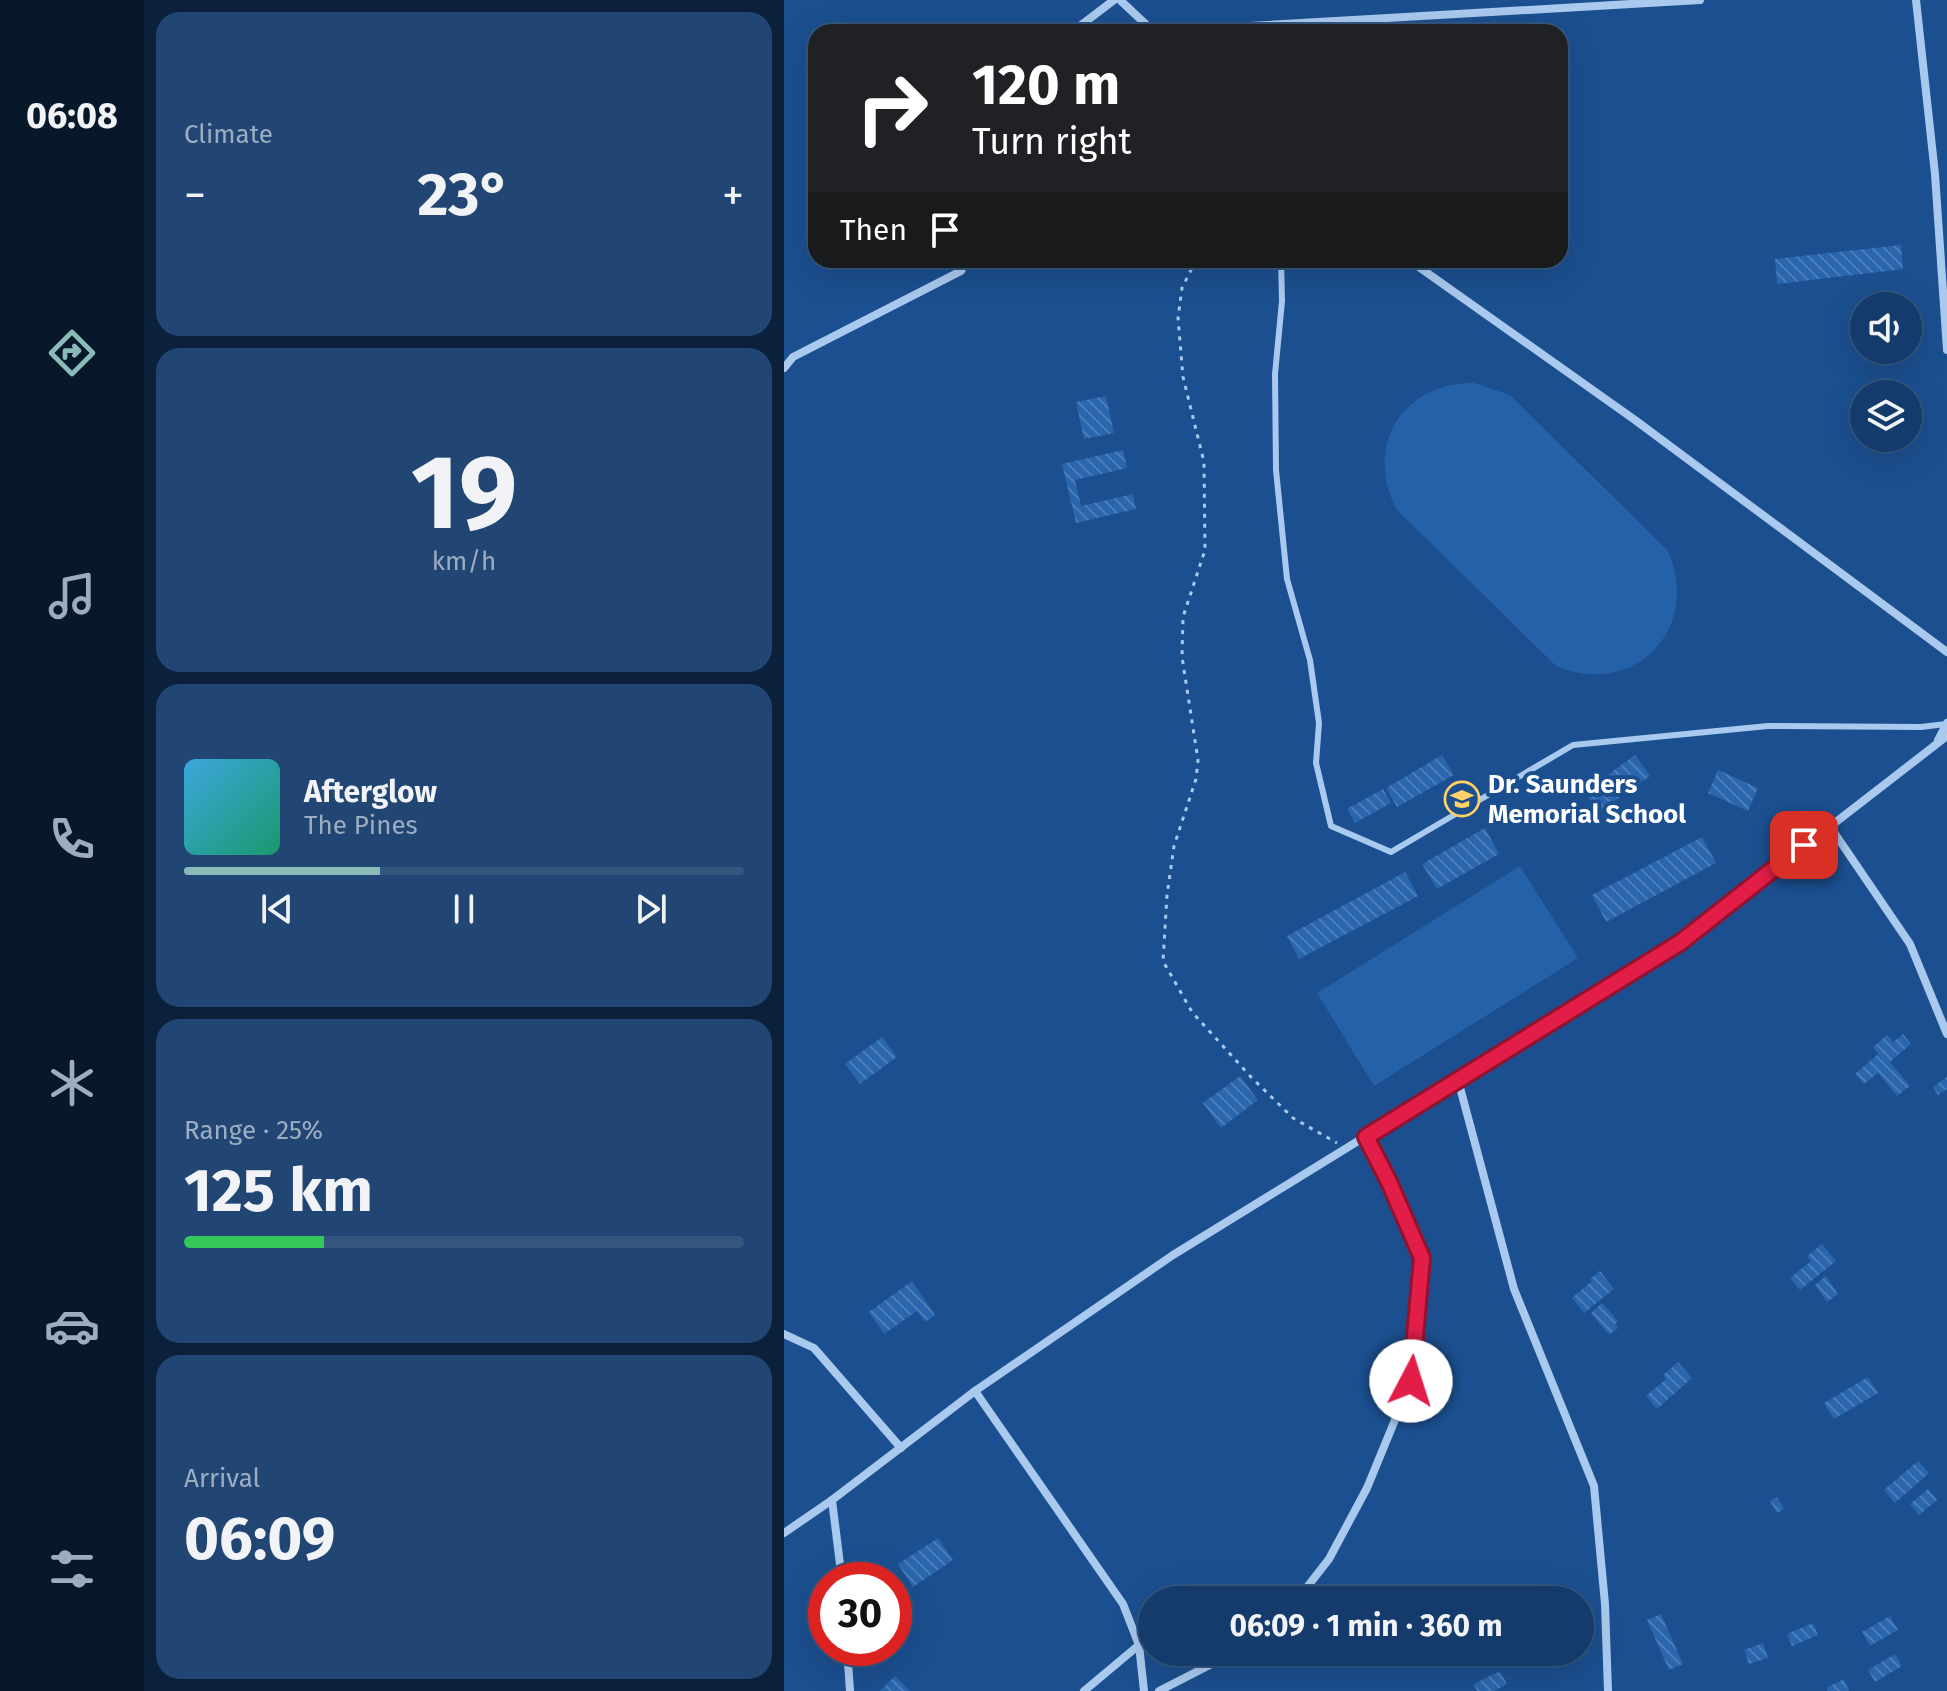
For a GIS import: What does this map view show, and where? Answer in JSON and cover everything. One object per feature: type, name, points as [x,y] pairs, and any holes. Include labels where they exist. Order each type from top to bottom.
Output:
[{"type":"street","points":[[1083,24],[1117,0],[1145,24]]},
{"type":"street","points":[[1298,24],[1700,0]]},
{"type":"street","points":[[1916,0],[1935,174],[1947,350]]},
{"type":"street","points":[[784,368],[793,357],[962,268]]},
{"type":"street","points":[[1420,268],[1635,420],[1947,652]]},
{"type":"street","points":[[1935,744],[1947,723]]},
{"type":"street","points":[[784,1533],[975,1391],[1173,1255],[1681,942],[1947,736]]},
{"type":"street","points":[[1829,825],[1910,944],[1947,1034]]},
{"type":"street","points":[[1458,1080],[1514,1289],[1594,1486],[1605,1604],[1608,1691]]},
{"type":"street","points":[[1308,1586],[1329,1559],[1367,1488],[1411,1381],[1422,1258],[1366,1137]]},
{"type":"street","points":[[784,1334],[814,1348],[901,1448]]},
{"type":"street","points":[[975,1391],[1123,1604],[1138,1642]]},
{"type":"street","points":[[832,1500],[840,1562]]},
{"type":"street","points":[[1084,1691],[1138,1646]]},
{"type":"street","points":[[848,1666],[850,1691]]},
{"type":"street","points":[[1141,1666],[1144,1691]]},
{"type":"street","points":[[1159,1691],[1208,1666]]},
{"type":"lane","points":[[1281,268],[1282,301],[1275,374],[1276,470],[1287,579],[1310,660],[1319,723],[1316,763],[1331,826],[1391,852],[1573,745],[1768,726],[1921,727],[1947,723]]},
{"type":"path","points":[[1192,268],[1182,288],[1178,318],[1183,377],[1204,462],[1205,550],[1183,617],[1182,657],[1198,760],[1196,779],[1174,846],[1163,961],[1192,1012],[1251,1077],[1293,1118],[1347,1149]]},
{"type":"shaded area","points":[[1474,383],[1510,395],[1668,551],[1676,580],[1676,607],[1668,630],[1654,650],[1635,665],[1611,673],[1585,674],[1556,666],[1397,510],[1388,486],[1385,463],[1387,442],[1396,422],[1409,406],[1427,394],[1449,386]]},
{"type":"shaded area","points":[[1520,866],[1578,958],[1374,1086],[1317,993]]},
{"type":"building","points":[[1901,245],[1903,269],[1777,284],[1775,259]]},
{"type":"building","points":[[1106,396],[1114,433],[1084,439],[1076,402]]},
{"type":"building","points":[[1123,450],[1127,468],[1075,480],[1081,506],[1133,494],[1136,509],[1076,523],[1062,464]]},
{"type":"building","points":[[1442,755],[1454,775],[1397,807],[1386,788]]},
{"type":"building","points":[[1635,755],[1650,776],[1599,812],[1584,792]]},
{"type":"building","points":[[1718,770],[1758,788],[1748,811],[1708,793]]},
{"type":"building","points":[[1383,789],[1391,803],[1355,823],[1347,809]]},
{"type":"building","points":[[1485,828],[1499,854],[1437,889],[1422,864]]},
{"type":"building","points":[[1702,837],[1716,863],[1606,922],[1592,895]]},
{"type":"building","points":[[1405,872],[1418,896],[1299,959],[1287,936]]},
{"type":"building","points":[[1903,1034],[1911,1044],[1890,1062],[1910,1086],[1897,1096],[1878,1073],[1864,1084],[1855,1074],[1878,1054],[1873,1047],[1887,1035],[1893,1042]]},
{"type":"building","points":[[882,1037],[897,1057],[860,1084],[845,1064]]},
{"type":"building","points":[[1240,1076],[1258,1100],[1221,1128],[1203,1103]]},
{"type":"building","points":[[1947,1077],[1947,1089],[1938,1095],[1933,1087]]},
{"type":"building","points":[[1822,1244],[1836,1261],[1800,1290],[1790,1278],[1811,1261],[1807,1256]]},
{"type":"building","points":[[1600,1271],[1614,1289],[1584,1313],[1572,1298]]},
{"type":"building","points":[[1826,1276],[1838,1294],[1827,1302],[1815,1285]]},
{"type":"building","points":[[912,1281],[935,1315],[925,1322],[917,1311],[884,1334],[869,1312]]},
{"type":"building","points":[[1602,1303],[1618,1321],[1615,1324],[1618,1328],[1609,1335],[1591,1313]]},
{"type":"building","points":[[1678,1362],[1692,1378],[1657,1409],[1646,1396],[1666,1379],[1663,1375]]},
{"type":"building","points":[[1868,1377],[1878,1393],[1834,1419],[1824,1403]]},
{"type":"building","points":[[1918,1461],[1929,1473],[1895,1503],[1884,1490]]},
{"type":"building","points":[[1928,1489],[1937,1500],[1919,1515],[1910,1504]]},
{"type":"building","points":[[1777,1497],[1784,1509],[1777,1513],[1770,1501]]},
{"type":"building","points":[[938,1538],[953,1560],[913,1587],[912,1562],[901,1562]]},
{"type":"building","points":[[1661,1614],[1683,1664],[1669,1670],[1647,1620]]},
{"type":"building","points":[[1890,1616],[1898,1630],[1870,1646],[1862,1632]]},
{"type":"building","points":[[1813,1623],[1818,1635],[1792,1646],[1787,1634]]},
{"type":"building","points":[[1763,1643],[1768,1658],[1749,1664],[1744,1650]]},
{"type":"building","points":[[1895,1654],[1902,1666],[1875,1682],[1868,1670]]},
{"type":"building","points":[[1500,1671],[1507,1684],[1494,1691],[1477,1691],[1474,1684]]},
{"type":"building","points":[[895,1676],[910,1691],[880,1691]]},
{"type":"building","points":[[1844,1679],[1849,1691],[1828,1691],[1826,1688]]},
{"type":"place","name":"Dr. Saunders Memorial School","points":[[1462,799]]},
{"type":"route","points":[[1411,1381],[1422,1258],[1366,1137],[1681,942],[1804,845]]}]
